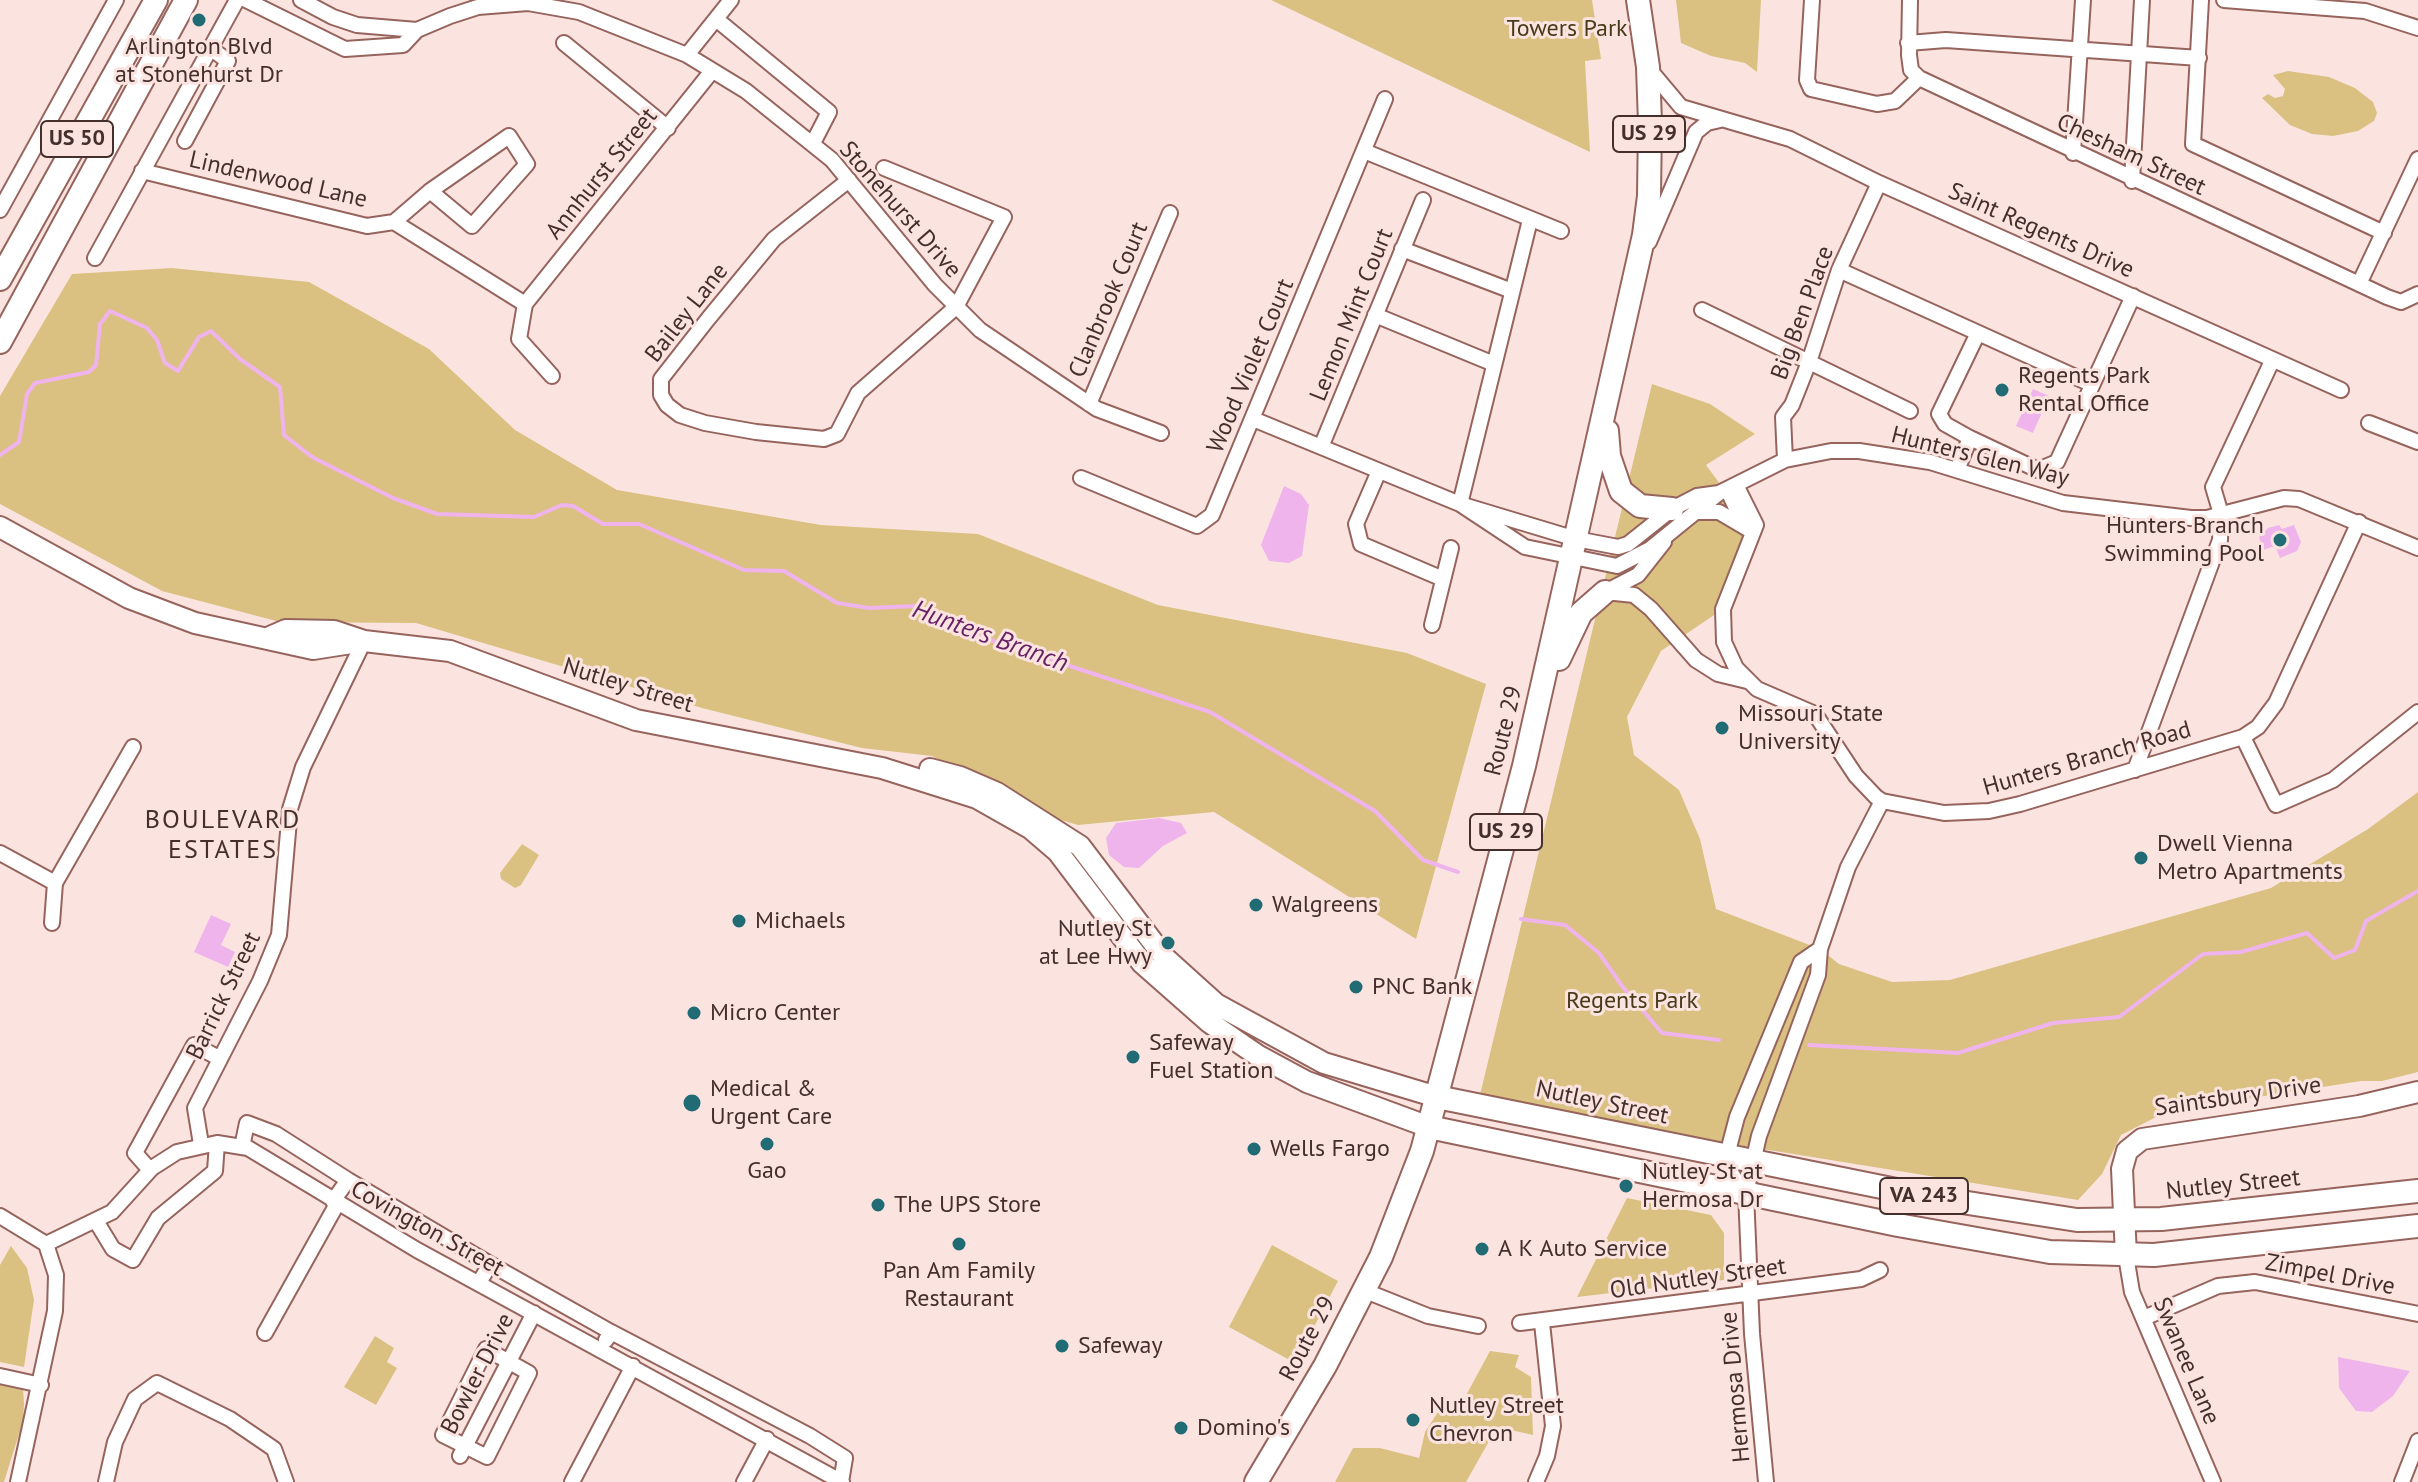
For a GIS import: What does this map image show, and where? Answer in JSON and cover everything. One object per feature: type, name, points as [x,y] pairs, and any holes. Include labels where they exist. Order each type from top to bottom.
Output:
[{"type":"main road","name":"US 50","points":[[0,279],[156,0]]},
{"type":"main road","name":"US 50","points":[[0,342],[186,0]]},
{"type":"main road","name":"Route 29","points":[[1256,1482],[1325,1366],[1381,1257],[1437,1097],[1535,715],[1638,268],[1649,196],[1648,67],[1638,0]]},
{"type":"main road","points":[[1605,413],[1609,456],[1621,491],[1640,506],[1672,509]]},
{"type":"main road","name":"Nutley Street","points":[[0,527],[129,598],[162,612],[229,631],[270,637],[313,649],[364,641],[450,651],[636,720],[882,768],[977,798],[1044,839],[1073,869],[1142,963],[1184,1003],[1257,1055],[1343,1098],[1429,1127],[2007,1246],[2126,1256],[2418,1226]]},
{"type":"main road","points":[[1535,715],[1581,613],[1605,592]]},
{"type":"main road","name":"Nutley Street","points":[[882,768],[938,770],[979,784],[1016,803],[1080,846],[1165,958],[1216,1004],[1324,1063],[1437,1097],[2020,1214],[2077,1220],[2161,1219],[2418,1191]]},
{"type":"main road","name":"Saintsbury Drive","points":[[2126,1256],[2123,1159],[2142,1139],[2359,1106],[2418,1092]]},
{"type":"main road","name":"Nutley Street","points":[[2292,1240],[2418,1237]]},
{"type":"street","points":[[0,210],[116,0]]},
{"type":"street","points":[[95,258],[237,0]]},
{"type":"street","name":"Stonehurst Drive","points":[[246,0],[345,49],[403,45],[417,30],[477,3],[501,3],[554,6],[629,30],[687,55],[746,91],[813,143],[849,180],[956,307],[980,330],[1089,404],[1119,420],[1161,433]]},
{"type":"street","name":"Stonehurst Drive","points":[[301,0],[333,17],[357,25],[417,30]]},
{"type":"street","points":[[687,55],[731,0]]},
{"type":"street","points":[[1812,0],[1807,80],[1811,89],[1877,104],[1895,101],[1919,78],[1911,70],[1908,43],[1910,0]]},
{"type":"street","points":[[2073,153],[2083,0]]},
{"type":"street","points":[[2132,181],[2142,0]]},
{"type":"street","points":[[2201,0],[2193,144],[2384,233]]},
{"type":"street","points":[[2224,0],[2365,11],[2418,28]]},
{"type":"street","points":[[716,19],[829,112],[813,143]]},
{"type":"street","points":[[1908,43],[1946,40],[2080,52],[2199,58]]},
{"type":"street","points":[[564,43],[668,128]]},
{"type":"street","points":[[185,141],[228,61],[210,48]]},
{"type":"street","name":"Saint Regents Drive","points":[[1648,67],[1669,97],[1681,107],[1790,139],[1879,183],[2341,390]]},
{"type":"street","name":"Annhurst Street","points":[[525,304],[712,71]]},
{"type":"street","name":"Chesham Street","points":[[1919,78],[2132,181],[2359,284],[2401,302],[2418,294]]},
{"type":"street","name":"Wood Violet Court","points":[[1081,478],[1197,526],[1212,515],[1385,99]]},
{"type":"street","points":[[1638,268],[1696,132],[1707,123],[1721,119]]},
{"type":"street","points":[[394,222],[430,191],[509,136],[527,164],[472,226],[430,191]]},
{"type":"street","points":[[1364,151],[1561,231]]},
{"type":"street","points":[[2359,284],[2418,159]]},
{"type":"street","points":[[884,168],[1004,217],[956,307]]},
{"type":"street","name":"Lindenwood Lane","points":[[142,171],[367,226],[394,222],[525,304]]},
{"type":"street","name":"Bailey Lane","points":[[849,180],[774,239],[708,319],[661,379],[661,395],[667,405],[680,415],[705,423],[824,439],[837,434],[858,393],[956,307]]},
{"type":"street","name":"Big Ben Place","points":[[1785,460],[1783,417],[1792,405],[1809,362],[1839,270],[1879,183]]},
{"type":"street","name":"Lemon Mint Court","points":[[1321,447],[1423,200]]},
{"type":"street","name":"Clanbrook Court","points":[[1089,404],[1170,213]]},
{"type":"street","points":[[1460,504],[1530,220]]},
{"type":"street","points":[[1402,249],[1512,291]]},
{"type":"street","points":[[1839,270],[2091,384]]},
{"type":"street","points":[[1978,333],[1939,414],[1945,424],[2038,470],[2057,462],[2133,296]]},
{"type":"street","points":[[525,304],[519,339],[552,376]]},
{"type":"street","points":[[1702,310],[1910,411]]},
{"type":"street","points":[[1375,315],[1494,364]]},
{"type":"street","points":[[2135,770],[2220,540],[2221,514],[2213,487],[2272,361]]},
{"type":"street","points":[[1253,419],[1574,549]]},
{"type":"street","points":[[2369,423],[2418,442]]},
{"type":"street","points":[[1957,470],[1970,438]]},
{"type":"street","name":"Hunters Glen Way","points":[[1574,549],[1606,565],[1626,563],[1728,489],[1785,460],[1831,451],[1899,455],[2063,503],[2191,518],[2284,498],[2314,503],[2418,548]]},
{"type":"street","points":[[1379,471],[1356,524],[1361,544],[1443,579]]},
{"type":"street","points":[[1728,489],[1755,517],[1748,529],[1729,589],[1722,622],[1729,654],[1747,681]]},
{"type":"street","name":"Hunters Glen Way","points":[[1574,549],[1628,544],[1672,509],[1697,496],[1728,489]]},
{"type":"street","points":[[1460,504],[1525,547],[1574,549]]},
{"type":"street","points":[[1695,512],[1719,512],[1748,529]]},
{"type":"street","name":"Hunters Branch Road","points":[[1882,801],[1944,813],[1989,811],[2243,737],[2258,727],[2276,703],[2359,522]]},
{"type":"street","name":"Hunters Glen Way","points":[[1605,592],[1638,575],[1657,555],[1669,533]]},
{"type":"street","points":[[1432,625],[1451,548]]},
{"type":"street","points":[[1605,592],[1634,595],[1651,609],[1696,660],[1718,674],[1747,681],[1771,697],[1815,714],[1856,776],[1882,801]]},
{"type":"street","name":"Barrick Street","points":[[201,1144],[195,1108],[260,981],[279,935],[290,809],[303,767],[364,641]]},
{"type":"street","points":[[2243,737],[2276,805],[2333,780],[2418,712]]},
{"type":"street","points":[[52,923],[55,883],[133,747]]},
{"type":"street","name":"Hermosa Drive","points":[[1766,1482],[1750,1295],[1746,1193],[1768,1106],[1818,975],[1820,949],[1848,867],[1882,801]]},
{"type":"street","points":[[0,853],[55,883]]},
{"type":"street","name":"Hermosa Drive","points":[[1746,1193],[1729,1170],[1727,1155],[1742,1103],[1801,962],[1820,949]]},
{"type":"street","points":[[150,1170],[135,1153],[194,1045],[219,1058]]},
{"type":"street","points":[[242,1147],[247,1123],[276,1134],[490,1264],[611,1332],[810,1436],[845,1458],[842,1482]]},
{"type":"street","points":[[96,1221],[113,1249],[133,1260],[158,1218],[215,1171],[217,1143]]},
{"type":"street","name":"Covington Street","points":[[46,1244],[96,1221],[127,1199],[150,1170],[177,1152],[201,1144],[242,1147],[267,1157],[335,1202],[842,1482]]},
{"type":"street","points":[[265,1333],[348,1180]]},
{"type":"street","points":[[0,1216],[46,1244],[56,1284],[41,1385],[18,1482]]},
{"type":"street","name":"Swanee Lane","points":[[2126,1256],[2132,1292],[2213,1482]]},
{"type":"street","points":[[479,1283],[490,1264]]},
{"type":"street","name":"Old Nutley Street","points":[[1520,1323],[1542,1323],[1861,1279],[1880,1270]]},
{"type":"street","name":"Zimpel Drive","points":[[2144,1318],[2218,1286],[2255,1282],[2418,1314]]},
{"type":"street","points":[[1363,1290],[1428,1316],[1478,1326]]},
{"type":"street","name":"Bowler Drive","points":[[463,1451],[534,1313]]},
{"type":"street","points":[[1536,1482],[1547,1456],[1553,1426],[1542,1323]]},
{"type":"street","points":[[601,1349],[611,1332]]},
{"type":"street","points":[[486,1349],[529,1373],[487,1457],[463,1451],[443,1435],[486,1349]]},
{"type":"street","points":[[572,1482],[633,1366]]},
{"type":"street","points":[[0,1376],[41,1385]]},
{"type":"street","points":[[106,1482],[115,1442],[135,1399],[157,1383],[230,1419],[274,1449],[286,1482]]},
{"type":"street","points":[[744,1482],[767,1439]]},
{"type":"street","points":[[2402,1482],[2418,1441]]},
{"type":"green space","name":"Towers Park","points":[[1271,0],[1592,0],[1601,59],[1585,61],[1590,152]]},
{"type":"green space","points":[[1676,0],[1761,0],[1757,72],[1745,63],[1711,56],[1681,43]]},
{"type":"green space","points":[[2288,71],[2329,77],[2355,88],[2373,102],[2377,113],[2374,121],[2358,131],[2333,136],[2312,134],[2290,125],[2262,98],[2268,94],[2275,98],[2283,96],[2285,89],[2273,75]]},
{"type":"green space","points":[[172,268],[309,282],[429,349],[515,430],[617,490],[821,525],[978,534],[1158,605],[1407,653],[1486,684],[1416,939],[1214,812],[1078,825],[1047,816],[932,756],[862,748],[702,708],[416,623],[280,622],[162,591],[0,504],[0,396],[72,274]]},
{"type":"green space","name":"Regents Park","points":[[1652,384],[1710,404],[1755,434],[1706,465],[1726,492],[1755,517],[1723,609],[1661,651],[1627,717],[1634,755],[1679,790],[1700,839],[1716,909],[1820,949],[1839,964],[1892,982],[1950,980],[2271,888],[2368,829],[2418,792],[2418,1072],[2382,1081],[2361,1081],[2168,1111],[2121,1135],[2102,1174],[2078,1200],[1478,1103]]},
{"type":"green space","points":[[522,844],[539,855],[521,885],[515,888],[501,879],[500,873]]},
{"type":"green space","points":[[1627,1198],[1711,1215],[1724,1233],[1724,1280],[1577,1297]]},
{"type":"green space","points":[[1272,1245],[1338,1281],[1295,1363],[1229,1327]]},
{"type":"green space","points":[[11,1246],[27,1268],[34,1300],[24,1367],[0,1362],[0,1265]]},
{"type":"green space","points":[[375,1336],[394,1348],[387,1362],[397,1368],[376,1405],[344,1387]]},
{"type":"green space","points":[[1490,1351],[1519,1355],[1515,1367],[1531,1377],[1533,1435],[1497,1427],[1466,1482],[1335,1482],[1353,1448],[1380,1448],[1419,1458],[1425,1432],[1440,1409],[1456,1414]]},
{"type":"green space","points":[[0,1382],[23,1388],[24,1404],[23,1421],[4,1482],[0,1482]]},
{"type":"shaded area","points":[[2033,389],[2049,396],[2033,433],[2016,426]]},
{"type":"shaded area","points":[[1284,486],[1301,494],[1309,505],[1302,556],[1289,563],[1269,561],[1261,545]]},
{"type":"shaded area","name":"Hunters Branch Swimming Pool","points":[[2279,525],[2282,529],[2294,525],[2301,542],[2297,551],[2280,558],[2275,546],[2263,550],[2259,537],[2268,528]]},
{"type":"shaded area","points":[[1159,818],[1181,823],[1187,833],[1163,846],[1139,868],[1124,867],[1109,855],[1106,838],[1116,823]]},
{"type":"shaded area","points":[[211,915],[231,924],[221,945],[235,952],[228,967],[194,952]]},
{"type":"shaded area","points":[[2338,1357],[2410,1371],[2393,1396],[2372,1412],[2356,1411],[2339,1388]]},
{"type":"waterway","name":"Hunters Branch","points":[[0,455],[19,442],[27,394],[35,383],[89,372],[96,365],[100,324],[110,311],[147,328],[157,340],[165,363],[178,371],[199,337],[211,331],[240,359],[280,387],[284,435],[312,457],[393,498],[437,514],[534,517],[562,505],[573,506],[603,524],[639,524],[744,570],[784,571],[837,603],[869,608],[916,606],[966,632],[1210,712],[1375,811],[1423,860],[1458,872]]},
{"type":"waterway","name":"Hunters Branch","points":[[1809,1045],[1958,1053],[2053,1023],[2119,1017],[2203,954],[2241,952],[2307,933],[2334,958],[2355,950],[2366,921],[2418,891]]},
{"type":"waterway","name":"Hunters Branch","points":[[1521,919],[1565,925],[1599,953],[1662,1033],[1719,1040]]},
{"type":"place","name":"Arlington Blvd at Stonehurst Dr","points":[[199,20]]},
{"type":"place","name":"Regents Park Rental Office","points":[[2002,390]]},
{"type":"place","name":"Hunters Branch Swimming Pool","points":[[2280,540]]},
{"type":"place","name":"Missouri State University","points":[[1722,728]]},
{"type":"place","name":"Dwell Vienna Metro Apartments","points":[[2141,858]]},
{"type":"place","name":"Walgreens","points":[[1256,905]]},
{"type":"place","name":"Michaels","points":[[739,921]]},
{"type":"place","name":"Nutley St at Lee Hwy","points":[[1168,943]]},
{"type":"place","name":"PNC Bank","points":[[1356,987]]},
{"type":"place","name":"Micro Center","points":[[694,1013]]},
{"type":"place","name":"Safeway Fuel Station","points":[[1133,1057]]},
{"type":"place","name":"Medical & Urgent Care","points":[[692,1103]]},
{"type":"place","name":"Gao","points":[[767,1144]]},
{"type":"place","name":"Wells Fargo","points":[[1254,1149]]},
{"type":"place","name":"Nutley St at Hermosa Dr","points":[[1626,1186]]},
{"type":"place","name":"The UPS Store","points":[[878,1205]]},
{"type":"place","name":"Pan Am Family Restaurant","points":[[959,1244]]},
{"type":"place","name":"A K Auto Service","points":[[1482,1249]]},
{"type":"place","name":"Safeway","points":[[1062,1346]]},
{"type":"place","name":"Nutley Street Chevron","points":[[1413,1420]]},
{"type":"place","name":"Domino's","points":[[1181,1428]]},
{"type":"district","name":"BOULEVARD ESTATES","points":[[223,836]]}]
